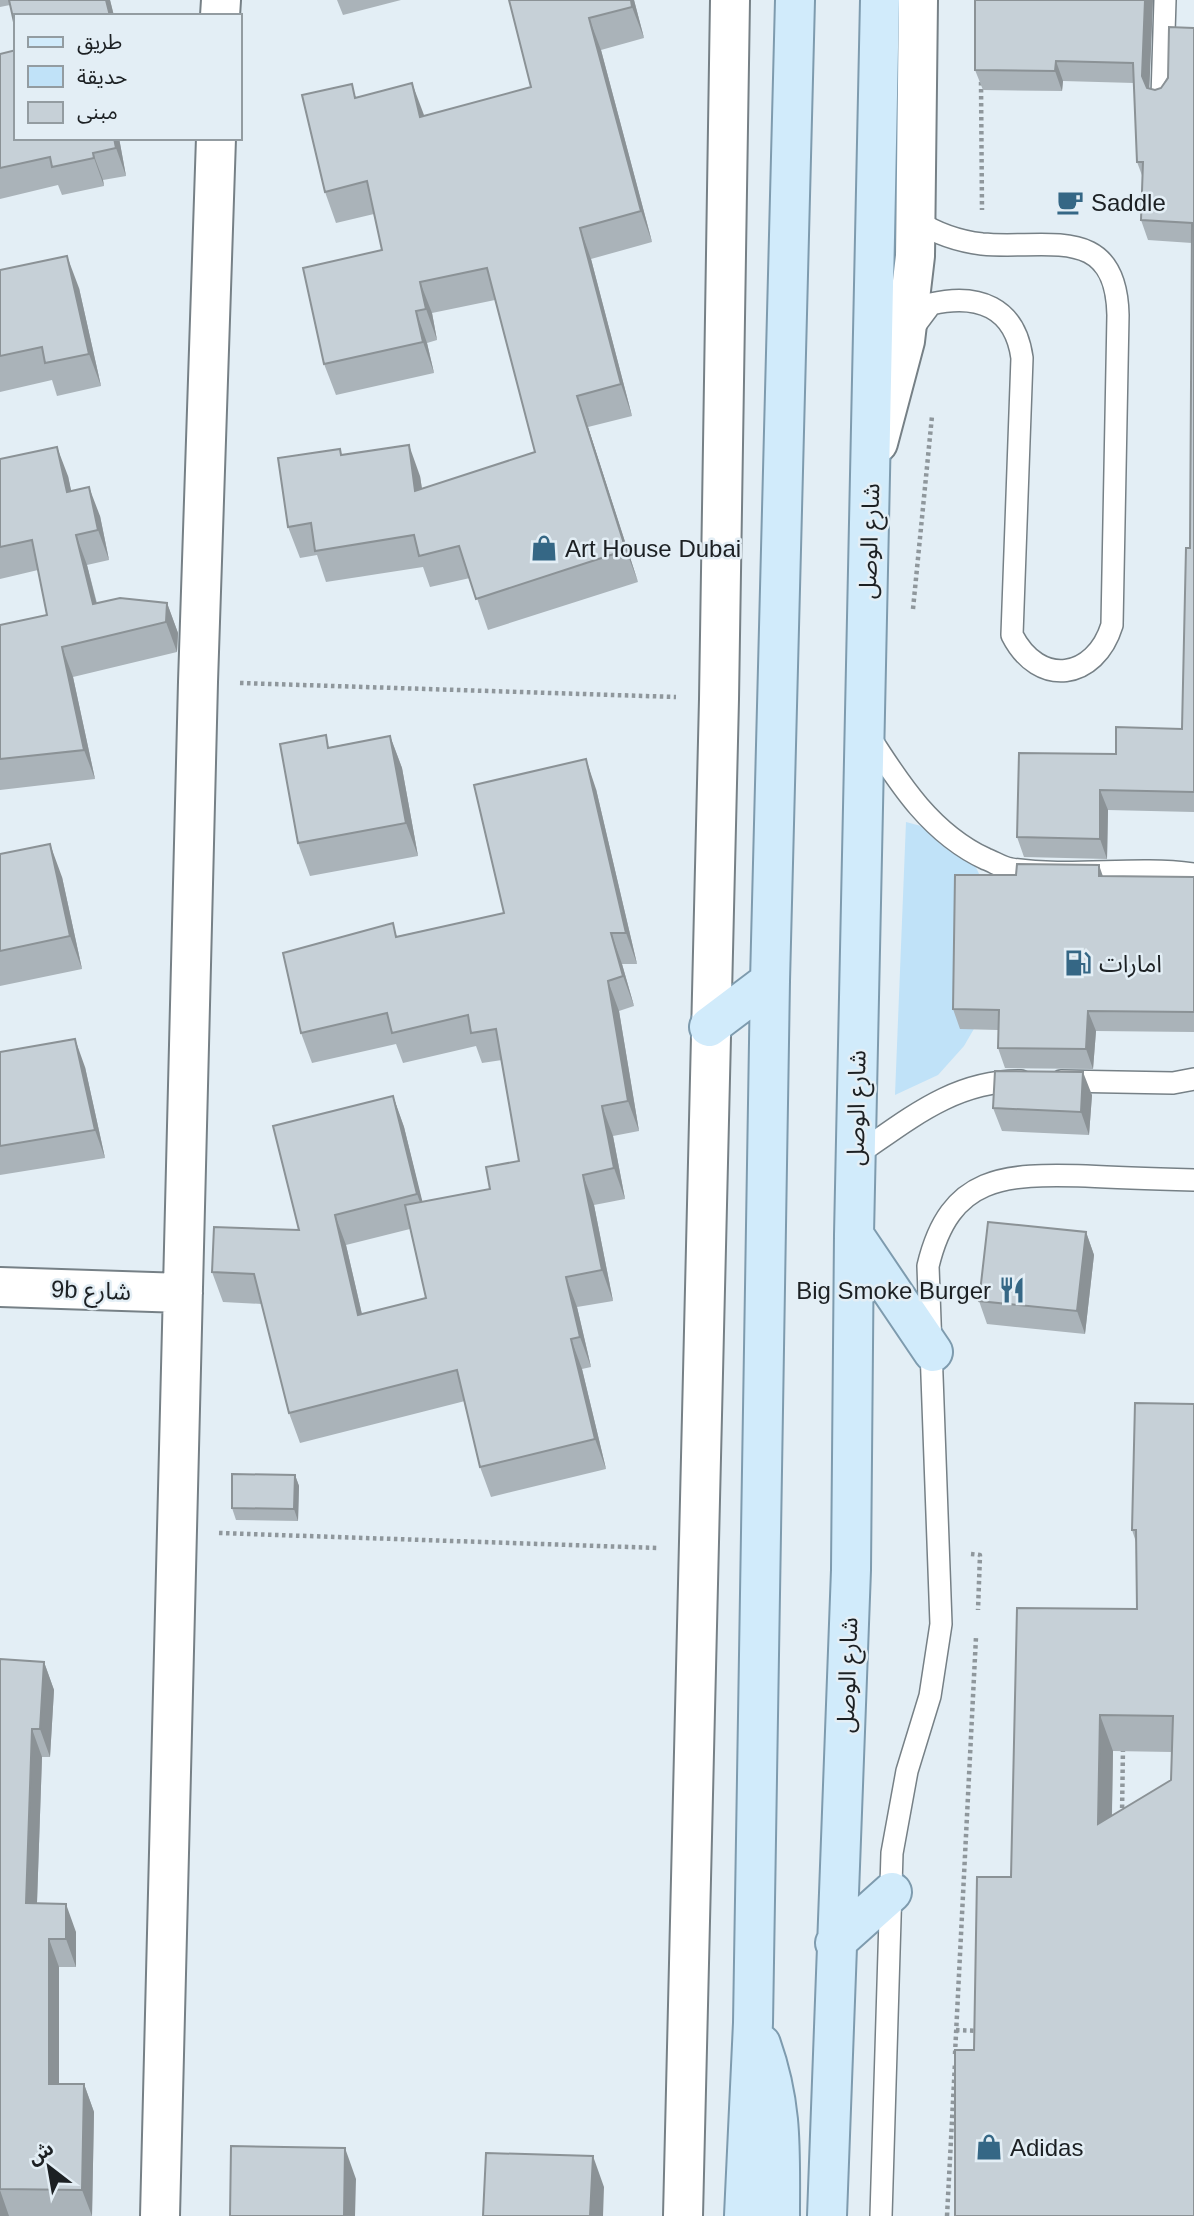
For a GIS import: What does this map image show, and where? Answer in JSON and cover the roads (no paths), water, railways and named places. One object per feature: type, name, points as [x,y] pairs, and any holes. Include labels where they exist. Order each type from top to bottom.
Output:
[{"type":"main road","points":[[744,2216],[753,2022],[770,981],[795,0]]},
{"type":"main road","name":"شارع الوصل","points":[[827,2216],[835,1943],[851,1570],[855,1156],[880,0]]},
{"type":"main road","points":[[709,1027],[770,981]]},
{"type":"main road","points":[[854,1236],[933,1352]]},
{"type":"main road","points":[[835,1943],[892,1892]]},
{"type":"main road","points":[[753,2022],[777,2096],[780,2216]]},
{"type":"street","points":[[683,2216],[709,1027],[719,699],[730,0]]},
{"type":"street","points":[[871,469],[905,341],[917,220],[918,0]]},
{"type":"street","points":[[160,2216],[198,682],[216,140]]},
{"type":"street","name":"9b شارع","points":[[0,1287],[183,1293]]},
{"type":"lane","points":[[1162,97],[1165,0]]},
{"type":"lane","points":[[905,341],[922,312],[931,304],[956,299],[989,307],[1011,323],[1020,339],[1022,358],[1010,615],[1012,635],[1021,653],[1036,665],[1055,671],[1076,669],[1094,659],[1106,644],[1112,625],[1118,315],[1116,282],[1104,262],[1079,247],[982,244],[937,233],[917,220]]},
{"type":"lane","points":[[863,726],[896,779],[919,808],[945,833],[976,854],[1009,869],[1194,874]]},
{"type":"lane","points":[[855,1156],[939,1099],[986,1083],[1173,1083],[1194,1079]]},
{"type":"lane","points":[[881,2216],[892,1853],[898,1811],[930,1696],[941,1624],[928,1266],[935,1237],[951,1211],[974,1191],[1000,1179],[1030,1174],[1194,1180]]},
{"type":"place","name":"Saddle","points":[[1070,202]]},
{"type":"place","name":"Art House Dubai","points":[[544,548]]},
{"type":"place","name":"امارات","points":[[1078,963]]},
{"type":"place","name":"Big Smoke Burger","points":[[1012,1290]]},
{"type":"place","name":"Adidas","points":[[989,2147]]}]
